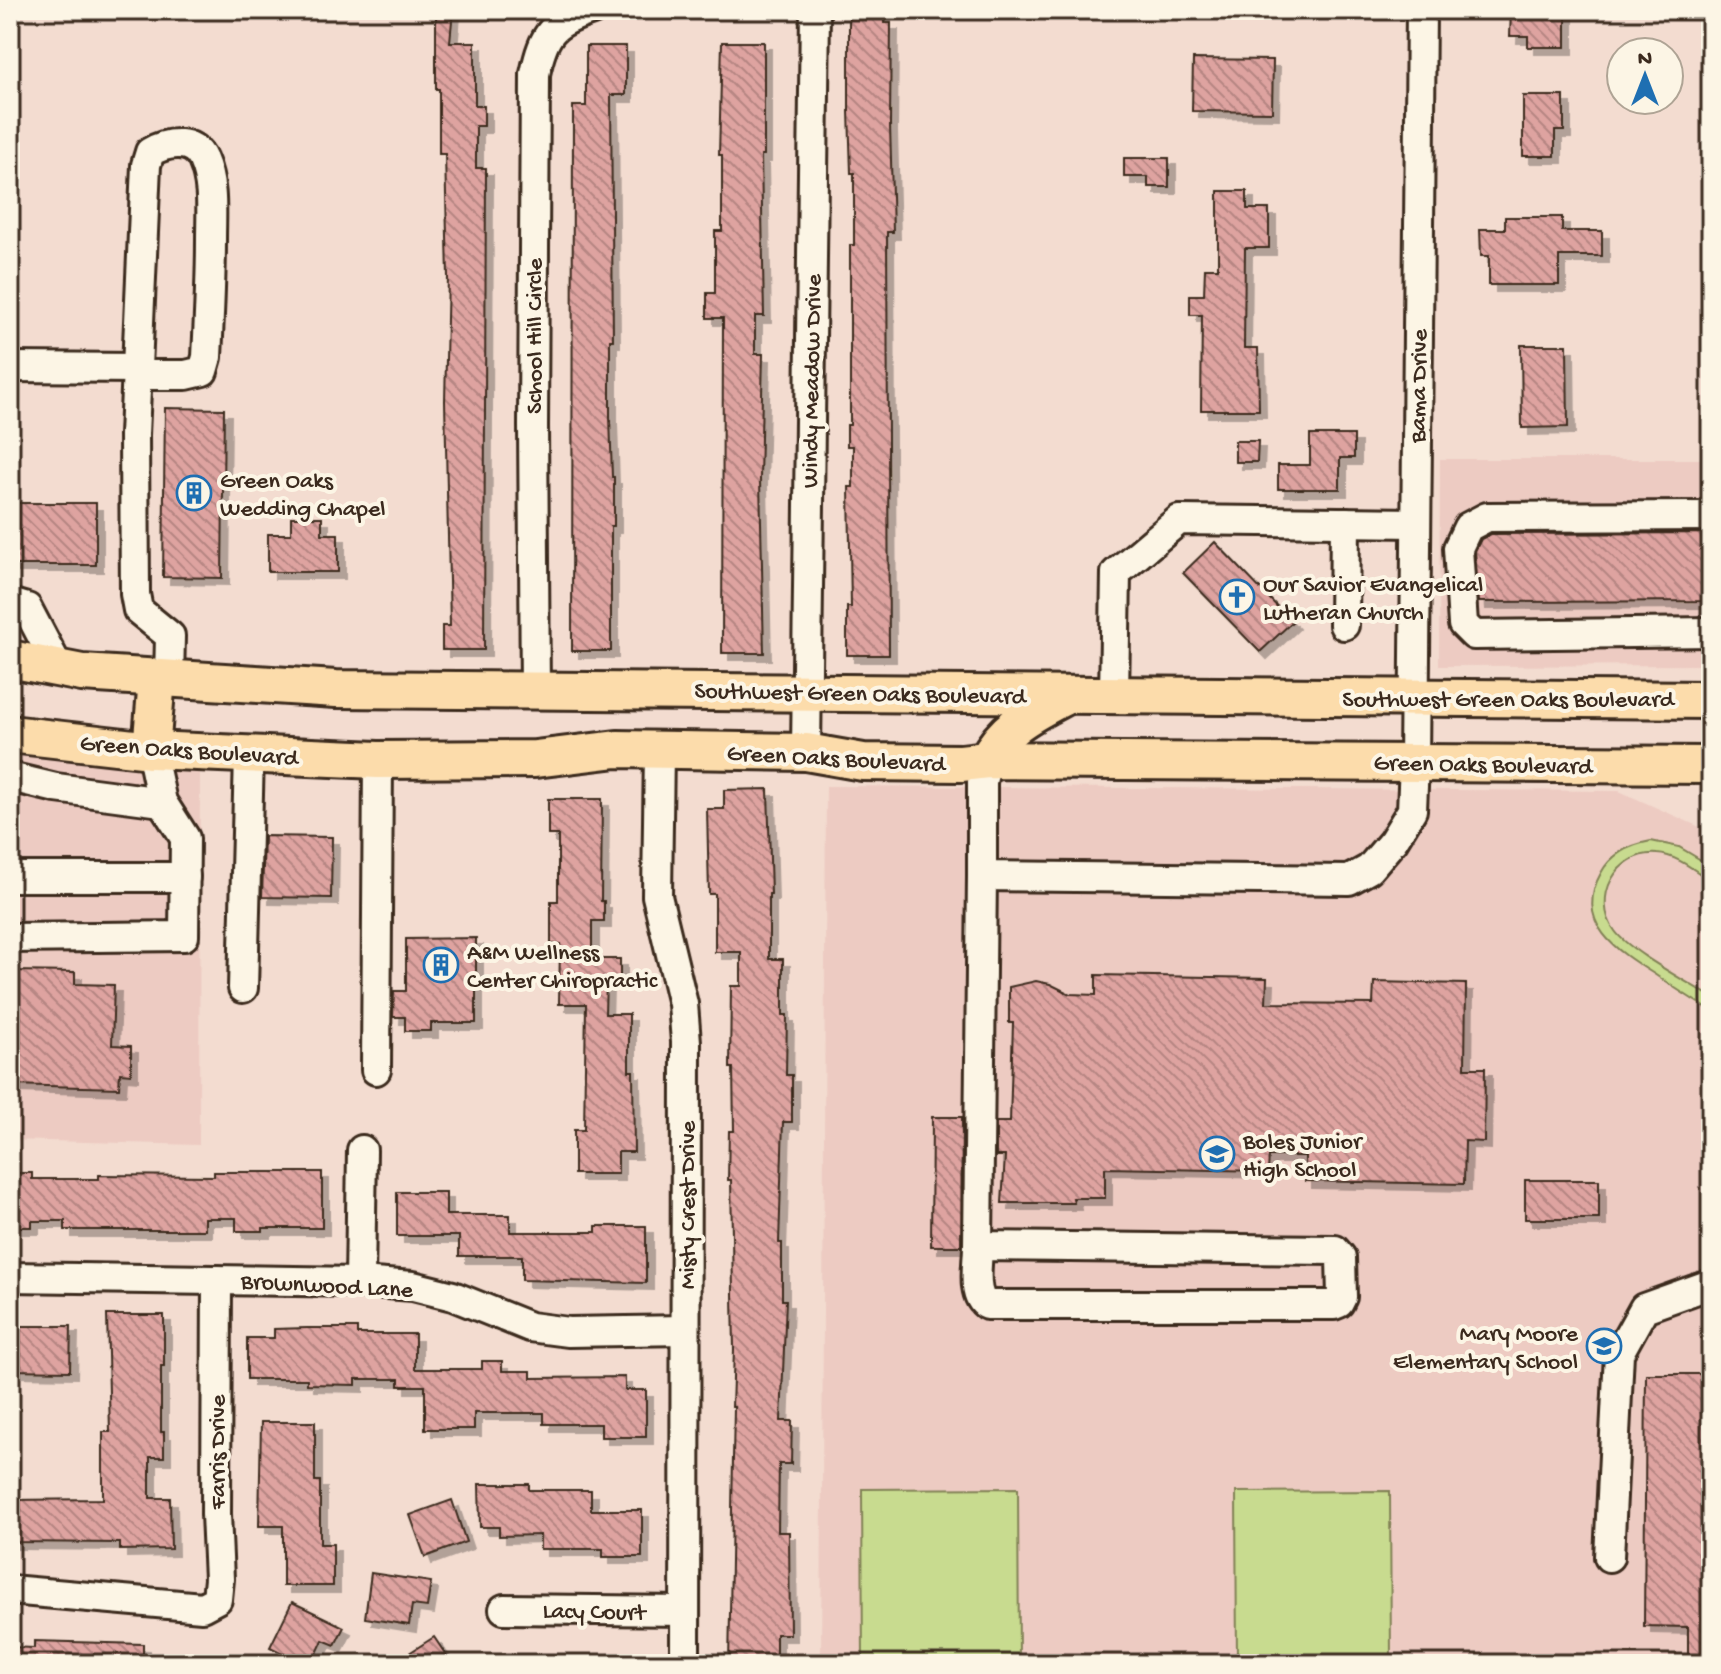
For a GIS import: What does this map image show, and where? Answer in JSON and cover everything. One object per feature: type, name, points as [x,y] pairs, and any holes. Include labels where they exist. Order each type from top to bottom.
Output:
[{"type":"main road","name":"Southwest Green Oaks Boulevard","points":[[10,659],[82,673],[336,689],[1711,700]]},
{"type":"main road","points":[[151,750],[163,680]]},
{"type":"main road","points":[[987,760],[995,743],[1021,720],[1066,695]]},
{"type":"main road","name":"Green Oaks Boulevard","points":[[10,734],[151,750],[378,760],[535,759],[617,749],[806,752],[863,762],[961,763],[987,760],[1711,765]]},
{"type":"street","name":"School Hill Circle","points":[[535,691],[535,74],[540,48],[553,29],[566,18],[592,10]]},
{"type":"street","name":"Windy Meadow Drive","points":[[806,752],[815,10]]},
{"type":"street","name":"Bama Drive","points":[[982,876],[1349,880],[1369,869],[1393,841],[1412,810],[1421,10]]},
{"type":"street","points":[[10,367],[138,371],[186,375],[203,371],[207,357],[211,190],[203,158],[195,149],[185,144],[160,146],[150,152],[146,165],[138,371],[134,435],[135,594],[138,610],[170,636],[163,680]]},
{"type":"street","points":[[1711,516],[1487,517],[1468,527],[1458,548],[1463,624],[1474,635],[1711,632]]},
{"type":"street","points":[[1114,695],[1116,573],[1179,520],[1416,523]]},
{"type":"street","points":[[1344,625],[1345,522]]},
{"type":"street","points":[[10,603],[27,608],[59,669]]},
{"type":"street","points":[[10,938],[184,936],[185,838],[162,802],[151,750]]},
{"type":"street","name":"Misty Crest Drive","points":[[659,750],[657,896],[683,1004],[686,1042],[685,1664]]},
{"type":"street","points":[[243,988],[249,755]]},
{"type":"street","points":[[376,1070],[378,760]]},
{"type":"street","points":[[978,1246],[1335,1250],[1341,1257],[1342,1297],[1334,1305],[987,1305],[981,1301],[978,1293],[978,1246],[979,951],[982,782],[987,760]]},
{"type":"street","points":[[10,777],[56,788],[162,802]]},
{"type":"street","points":[[10,877],[185,877]]},
{"type":"street","points":[[360,1282],[362,1150]]},
{"type":"street","name":"Brownwood Lane","points":[[10,1277],[360,1282],[413,1286],[453,1296],[530,1327],[568,1332],[685,1330]]},
{"type":"street","name":"Farris Drive","points":[[10,1590],[195,1607],[217,1599],[217,1280]]},
{"type":"street","points":[[1609,1557],[1619,1353],[1644,1308],[1711,1284]]},
{"type":"street","name":"Lacy Court","points":[[504,1609],[685,1611]]},
{"type":"shaded area","points":[[1440,459],[1711,459],[1711,665],[1439,666]]},
{"type":"shaded area","points":[[10,747],[200,772],[199,1145],[10,1140]]},
{"type":"shaded area","name":"Boles Junior High School","points":[[826,786],[1619,791],[1711,832],[1711,1664],[821,1664]]},
{"type":"green space","points":[[1651,841],[1679,847],[1711,866],[1711,881],[1671,857],[1642,855],[1630,860],[1612,879],[1607,892],[1608,918],[1615,931],[1633,948],[1711,997],[1711,1011],[1626,956],[1603,934],[1596,921],[1592,907],[1594,891],[1605,866],[1622,851]]},
{"type":"green space","points":[[1018,1488],[1019,1664],[863,1664],[862,1489]]},
{"type":"green space","points":[[1390,1491],[1391,1664],[1237,1664],[1236,1492]]},
{"type":"building","points":[[436,10],[453,10],[450,42],[475,42],[475,106],[484,106],[484,126],[476,126],[476,168],[486,168],[484,650],[442,650],[442,626],[450,626],[445,401],[448,277],[445,154],[439,154],[439,89],[436,89]]},
{"type":"building","points":[[849,10],[884,10],[884,23],[891,23],[893,232],[887,232],[889,655],[847,655],[847,607],[851,607],[849,487],[853,487],[853,446],[847,446],[847,425],[850,425],[850,245],[854,245]]},
{"type":"building","points":[[1511,10],[1566,10],[1566,47],[1528,47],[1528,36],[1510,36]]},
{"type":"building","points":[[722,42],[764,42],[764,155],[761,155],[764,316],[755,316],[755,354],[763,354],[760,479],[764,653],[722,653],[723,318],[707,318],[707,293],[715,293],[715,231],[722,231],[722,155],[719,155]]},
{"type":"building","points":[[586,46],[626,46],[626,95],[611,95],[613,340],[610,340],[610,416],[614,526],[611,526],[611,651],[572,651],[573,106],[586,106]]},
{"type":"building","points":[[1193,59],[1273,60],[1272,112],[1192,111]]},
{"type":"building","points":[[1523,96],[1564,96],[1564,131],[1555,131],[1555,156],[1523,156]]},
{"type":"building","points":[[1124,158],[1169,158],[1169,187],[1148,187],[1148,177],[1124,177]]},
{"type":"building","points":[[1218,191],[1247,191],[1247,209],[1269,209],[1269,248],[1245,248],[1244,348],[1258,348],[1259,410],[1201,410],[1202,315],[1190,315],[1190,295],[1204,295],[1205,268],[1218,268]]},
{"type":"building","points":[[1505,217],[1562,217],[1562,231],[1602,231],[1602,256],[1559,256],[1559,285],[1489,285],[1489,256],[1481,256],[1480,229],[1505,229]]},
{"type":"building","points":[[1521,345],[1567,345],[1568,427],[1522,428]]},
{"type":"building","name":"Green Oaks Wedding Chapel","points":[[165,408],[224,409],[222,578],[163,577]]},
{"type":"building","points":[[1310,435],[1354,435],[1354,458],[1340,458],[1340,489],[1278,489],[1278,465],[1310,465]]},
{"type":"building","points":[[1235,441],[1258,441],[1257,462],[1235,462]]},
{"type":"building","points":[[10,503],[96,503],[96,565],[10,565]]},
{"type":"building","points":[[291,517],[322,517],[322,534],[338,534],[338,572],[268,572],[268,534],[291,534]]},
{"type":"building","points":[[1711,533],[1711,601],[1479,602],[1475,551],[1481,539],[1491,534]]},
{"type":"building","name":"Our Savior Evangelical Lutheran Church","points":[[1215,542],[1292,622],[1260,652],[1183,573]]},
{"type":"building","points":[[768,789],[769,959],[783,959],[783,1015],[787,1015],[786,1075],[792,1075],[792,1122],[783,1122],[779,1243],[782,1243],[782,1300],[786,1300],[781,1421],[792,1421],[791,1464],[779,1464],[778,1532],[789,1532],[790,1634],[776,1634],[776,1664],[729,1664],[734,1407],[731,1180],[728,1180],[729,1131],[734,1131],[733,1068],[730,1068],[731,986],[741,986],[741,952],[715,952],[715,894],[709,894],[707,809],[724,809],[724,790]]},
{"type":"building","points":[[548,799],[602,799],[601,901],[604,901],[604,921],[592,921],[592,959],[620,959],[620,981],[606,981],[605,1014],[629,1014],[629,1071],[633,1071],[634,1152],[618,1152],[618,1174],[574,1174],[574,1130],[584,1130],[586,1004],[559,1004],[560,944],[551,944],[551,901],[558,901],[558,835],[548,835]]},
{"type":"building","points":[[264,836],[332,837],[331,898],[262,897]]},
{"type":"building","name":"A&M Wellness Center Chiropractic","points":[[476,938],[476,1023],[431,1023],[431,1031],[405,1031],[405,1017],[393,1017],[394,991],[406,991],[406,939]]},
{"type":"building","points":[[10,971],[75,972],[75,984],[114,985],[112,1045],[131,1046],[131,1074],[120,1073],[119,1088],[10,1085]]},
{"type":"building","name":"Boles Junior High School","points":[[1096,975],[1267,978],[1266,1003],[1373,1004],[1374,982],[1466,984],[1465,1068],[1485,1068],[1484,1142],[1465,1141],[1464,1184],[1305,1181],[1305,1156],[1269,1156],[1268,1171],[1105,1168],[1105,1198],[1073,1198],[1074,1203],[1002,1203],[1005,1156],[996,1156],[996,1122],[1010,1122],[1013,1023],[1009,1023],[1009,987],[1036,981],[1070,994],[1096,995]]},
{"type":"building","points":[[932,1117],[962,1117],[961,1246],[931,1246]]},
{"type":"building","points":[[214,1172],[322,1172],[322,1228],[236,1231],[236,1218],[205,1218],[205,1230],[65,1230],[65,1221],[32,1221],[32,1227],[10,1227],[10,1173],[32,1173],[32,1179],[99,1179],[99,1175],[214,1176]]},
{"type":"building","points":[[1525,1180],[1599,1180],[1599,1219],[1525,1219]]},
{"type":"building","points":[[397,1192],[446,1192],[446,1215],[510,1215],[510,1232],[596,1232],[596,1226],[646,1226],[646,1283],[522,1280],[522,1256],[459,1256],[459,1236],[397,1236]]},
{"type":"building","points":[[107,1315],[164,1315],[161,1432],[164,1432],[164,1457],[150,1457],[150,1498],[170,1498],[171,1549],[120,1550],[120,1543],[10,1542],[10,1500],[103,1499],[103,1432],[110,1432]]},
{"type":"building","points":[[10,1326],[71,1326],[70,1371],[10,1370]]},
{"type":"building","points":[[357,1328],[357,1334],[415,1334],[415,1369],[482,1369],[482,1361],[502,1361],[502,1371],[531,1371],[531,1378],[625,1377],[625,1390],[646,1390],[646,1437],[601,1437],[601,1424],[544,1424],[544,1413],[474,1413],[474,1429],[425,1429],[425,1386],[399,1386],[399,1379],[356,1379],[356,1385],[307,1384],[307,1379],[247,1379],[247,1338],[274,1338],[274,1329]]},
{"type":"building","points":[[1646,1374],[1711,1374],[1711,1664],[1688,1664],[1688,1627],[1644,1626]]},
{"type":"building","points":[[261,1422],[315,1422],[315,1481],[320,1481],[320,1544],[333,1544],[333,1586],[283,1586],[283,1526],[259,1526]]},
{"type":"building","points":[[479,1484],[529,1484],[529,1490],[591,1490],[591,1510],[642,1510],[642,1557],[603,1557],[603,1549],[540,1549],[540,1535],[499,1536],[499,1527],[480,1527]]},
{"type":"building","points":[[452,1500],[466,1542],[425,1557],[410,1515]]},
{"type":"building","points":[[371,1573],[431,1582],[427,1607],[412,1605],[409,1625],[365,1618]]},
{"type":"building","points":[[292,1602],[344,1627],[335,1645],[323,1640],[312,1664],[305,1664],[270,1647]]},
{"type":"building","points":[[434,1637],[452,1664],[392,1664]]},
{"type":"building","points":[[34,1641],[143,1644],[143,1664],[10,1664],[10,1647],[34,1648]]},
{"type":"place","name":"Green Oaks Wedding Chapel","points":[[194,493]]},
{"type":"place","name":"Our Savior Evangelical Lutheran Church","points":[[1237,597]]},
{"type":"place","name":"A&M Wellness Center Chiropractic","points":[[441,965]]},
{"type":"place","name":"Boles Junior High School","points":[[1217,1154]]},
{"type":"place","name":"Mary Moore Elementary School","points":[[1604,1346]]}]
